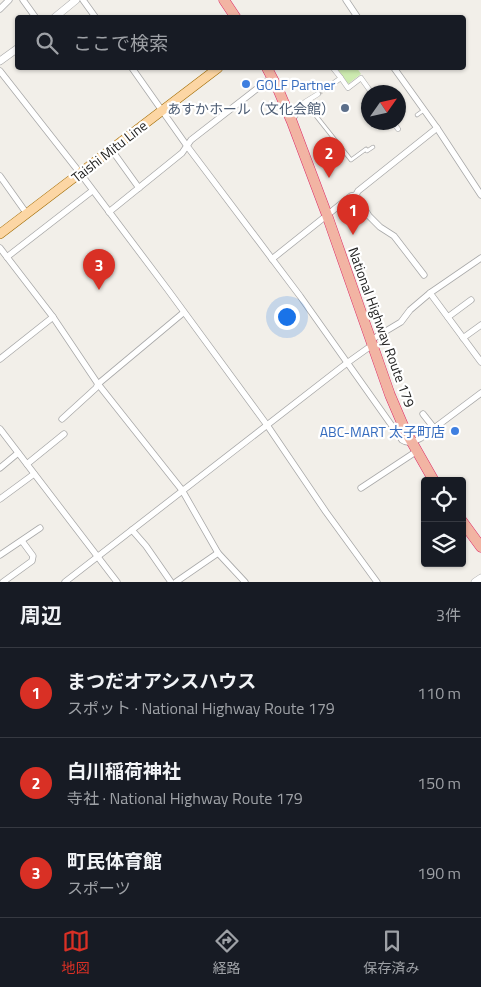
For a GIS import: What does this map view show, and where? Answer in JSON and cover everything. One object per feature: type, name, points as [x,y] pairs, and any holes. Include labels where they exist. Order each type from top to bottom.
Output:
[{"type":"highway","points":[[224,0],[234,15]]},
{"type":"highway","name":"National Highway Route 179","points":[[268,70],[292,122],[400,417],[414,447],[432,477]]},
{"type":"highway","points":[[463,522],[481,547]]},
{"type":"main road","name":"Taishi Mitu Line","points":[[0,234],[215,70]]},
{"type":"street","points":[[0,9],[9,0]]},
{"type":"street","points":[[22,0],[34,15]]},
{"type":"street","points":[[58,15],[76,0]]},
{"type":"street","points":[[84,0],[94,15]]},
{"type":"street","points":[[346,0],[356,15]]},
{"type":"street","points":[[0,61],[15,50]]},
{"type":"street","points":[[133,70],[402,440],[414,447]]},
{"type":"street","points":[[335,70],[348,88],[361,78],[366,85]]},
{"type":"street","points":[[395,70],[437,128],[481,195]]},
{"type":"street","points":[[0,71],[80,173],[183,312],[267,426],[333,523],[377,582]]},
{"type":"street","points":[[109,212],[182,153],[191,140],[272,77]]},
{"type":"street","points":[[328,87],[341,78]]},
{"type":"street","points":[[305,102],[318,94]]},
{"type":"street","points":[[272,259],[351,196],[356,195],[437,128]]},
{"type":"street","points":[[111,149],[139,188]]},
{"type":"street","points":[[0,176],[27,214]]},
{"type":"street","points":[[8,257],[92,190]]},
{"type":"street","points":[[356,195],[369,216],[380,227],[394,236],[424,275]]},
{"type":"street","points":[[0,248],[53,317],[98,384],[182,490],[218,553],[245,582]]},
{"type":"street","points":[[65,582],[401,322],[410,310],[430,293],[481,258]]},
{"type":"street","points":[[430,293],[480,359]]},
{"type":"street","points":[[448,317],[471,300]]},
{"type":"street","points":[[62,419],[98,384],[183,312]]},
{"type":"street","points":[[0,359],[53,317]]},
{"type":"street","points":[[463,338],[481,325]]},
{"type":"street","points":[[361,488],[414,447],[434,428],[481,394]]},
{"type":"street","points":[[423,414],[434,428]]},
{"type":"street","points":[[0,431],[117,582]]},
{"type":"street","points":[[26,464],[64,434]]},
{"type":"street","points":[[0,468],[18,453]]},
{"type":"street","points":[[0,498],[34,474]]},
{"type":"street","points":[[0,555],[40,528]]},
{"type":"street","points":[[132,530],[146,546],[171,582]]},
{"type":"street","points":[[2,582],[32,561],[33,556],[22,541]]},
{"type":"street","points":[[176,582],[218,553]]},
{"type":"street","points":[[475,582],[481,578]]},
{"type":"lane","points":[[292,122],[305,102],[351,160],[366,149],[368,151],[373,147]]},
{"type":"lane","points":[[417,116],[424,110]]},
{"type":"green space","points":[[338,70],[358,70],[361,74],[348,84]]},
{"type":"tunnel","points":[[318,94],[328,87]]},
{"type":"place","name":"GOLF Partner","points":[[246,84]]},
{"type":"place","name":"あすかホール（文化会館）","points":[[345,108]]},
{"type":"place","name":"白川稲荷神社","points":[[329,178]]},
{"type":"place","name":"まつだオアシスハウス","points":[[353,235]]},
{"type":"place","name":"町民体育館","points":[[99,290]]},
{"type":"place","name":"ABC-MART 太子町店","points":[[455,431]]}]
